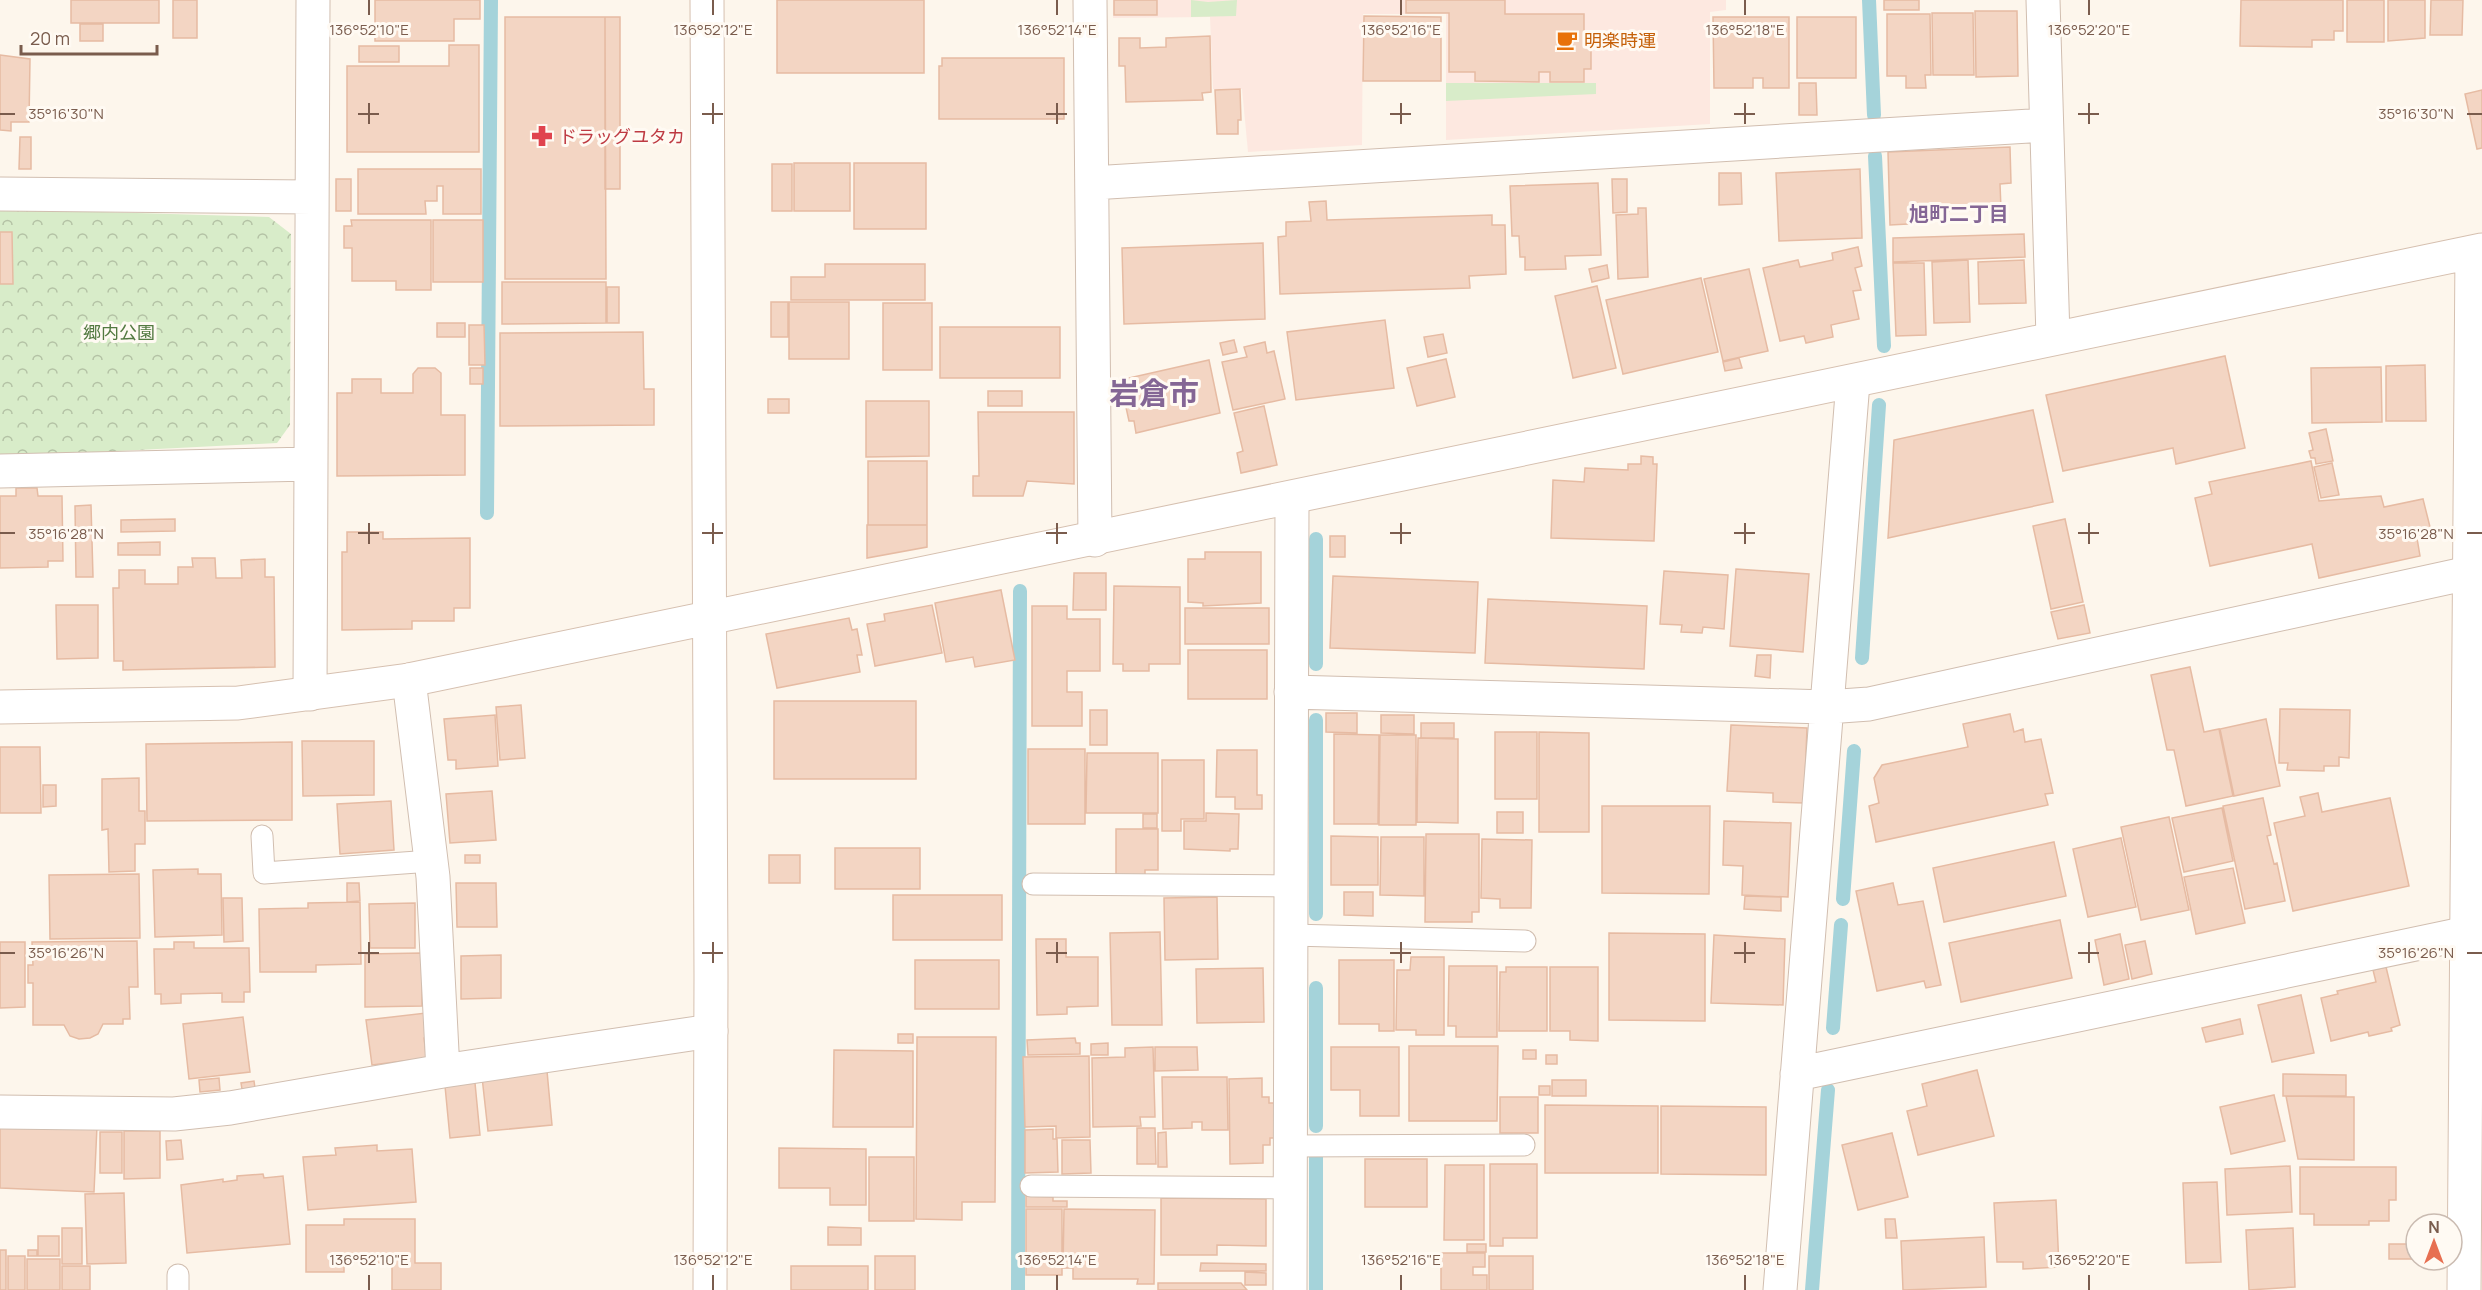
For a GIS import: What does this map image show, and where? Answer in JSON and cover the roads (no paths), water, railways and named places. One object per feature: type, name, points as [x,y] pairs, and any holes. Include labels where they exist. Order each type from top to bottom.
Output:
[{"type":"street","points":[[310,694],[313,0]]},
{"type":"street","points":[[707,0],[710,1290]]},
{"type":"street","points":[[1090,0],[1095,540]]},
{"type":"street","points":[[2043,0],[2053,338]]},
{"type":"street","points":[[1092,183],[2046,124]]},
{"type":"street","points":[[0,194],[312,197]]},
{"type":"street","points":[[0,707],[238,703],[409,680],[710,620],[2477,251],[2474,932],[2464,1290]]},
{"type":"street","points":[[1780,1290],[1852,382]]},
{"type":"street","points":[[0,471],[311,464]]},
{"type":"street","points":[[1290,1290],[1292,499]]},
{"type":"street","points":[[1291,692],[1827,707],[1869,704],[2476,572]]},
{"type":"street","points":[[409,680],[431,861],[443,1071]]},
{"type":"street","points":[[1797,1074],[2474,932]]},
{"type":"street","points":[[0,1112],[174,1114],[230,1108],[443,1071],[711,1031]]},
{"type":"lane","points":[[262,836],[264,873],[431,861]]},
{"type":"lane","points":[[1033,884],[1291,886]]},
{"type":"lane","points":[[1291,935],[1525,941]]},
{"type":"lane","points":[[1290,1146],[1524,1145]]},
{"type":"lane","points":[[1031,1186],[1290,1188]]},
{"type":"waterway","points":[[487,513],[491,0]]},
{"type":"waterway","points":[[1869,0],[1874,115]]},
{"type":"waterway","points":[[1875,156],[1884,346]]},
{"type":"waterway","points":[[1862,658],[1879,405]]},
{"type":"waterway","points":[[1316,539],[1316,664]]},
{"type":"waterway","points":[[1018,1290],[1020,591]]},
{"type":"waterway","points":[[1316,720],[1316,914]]},
{"type":"waterway","points":[[1843,899],[1854,751]]},
{"type":"waterway","points":[[1833,1028],[1841,925]]},
{"type":"waterway","points":[[1316,988],[1316,1126]]},
{"type":"waterway","points":[[1812,1290],[1828,1090]]},
{"type":"waterway","points":[[1316,1154],[1316,1290]]},
{"type":"place","name":"明楽時運","points":[[1567,40]]},
{"type":"place","name":"ドラッグユタカ","points":[[542,136]]},
{"type":"district","name":"旭町二丁目","points":[[1959,213]]},
{"type":"district","name":"岩倉市","points":[[1154,392]]},
{"type":"park label","name":"郷内公園","points":[[119,332]]}]
